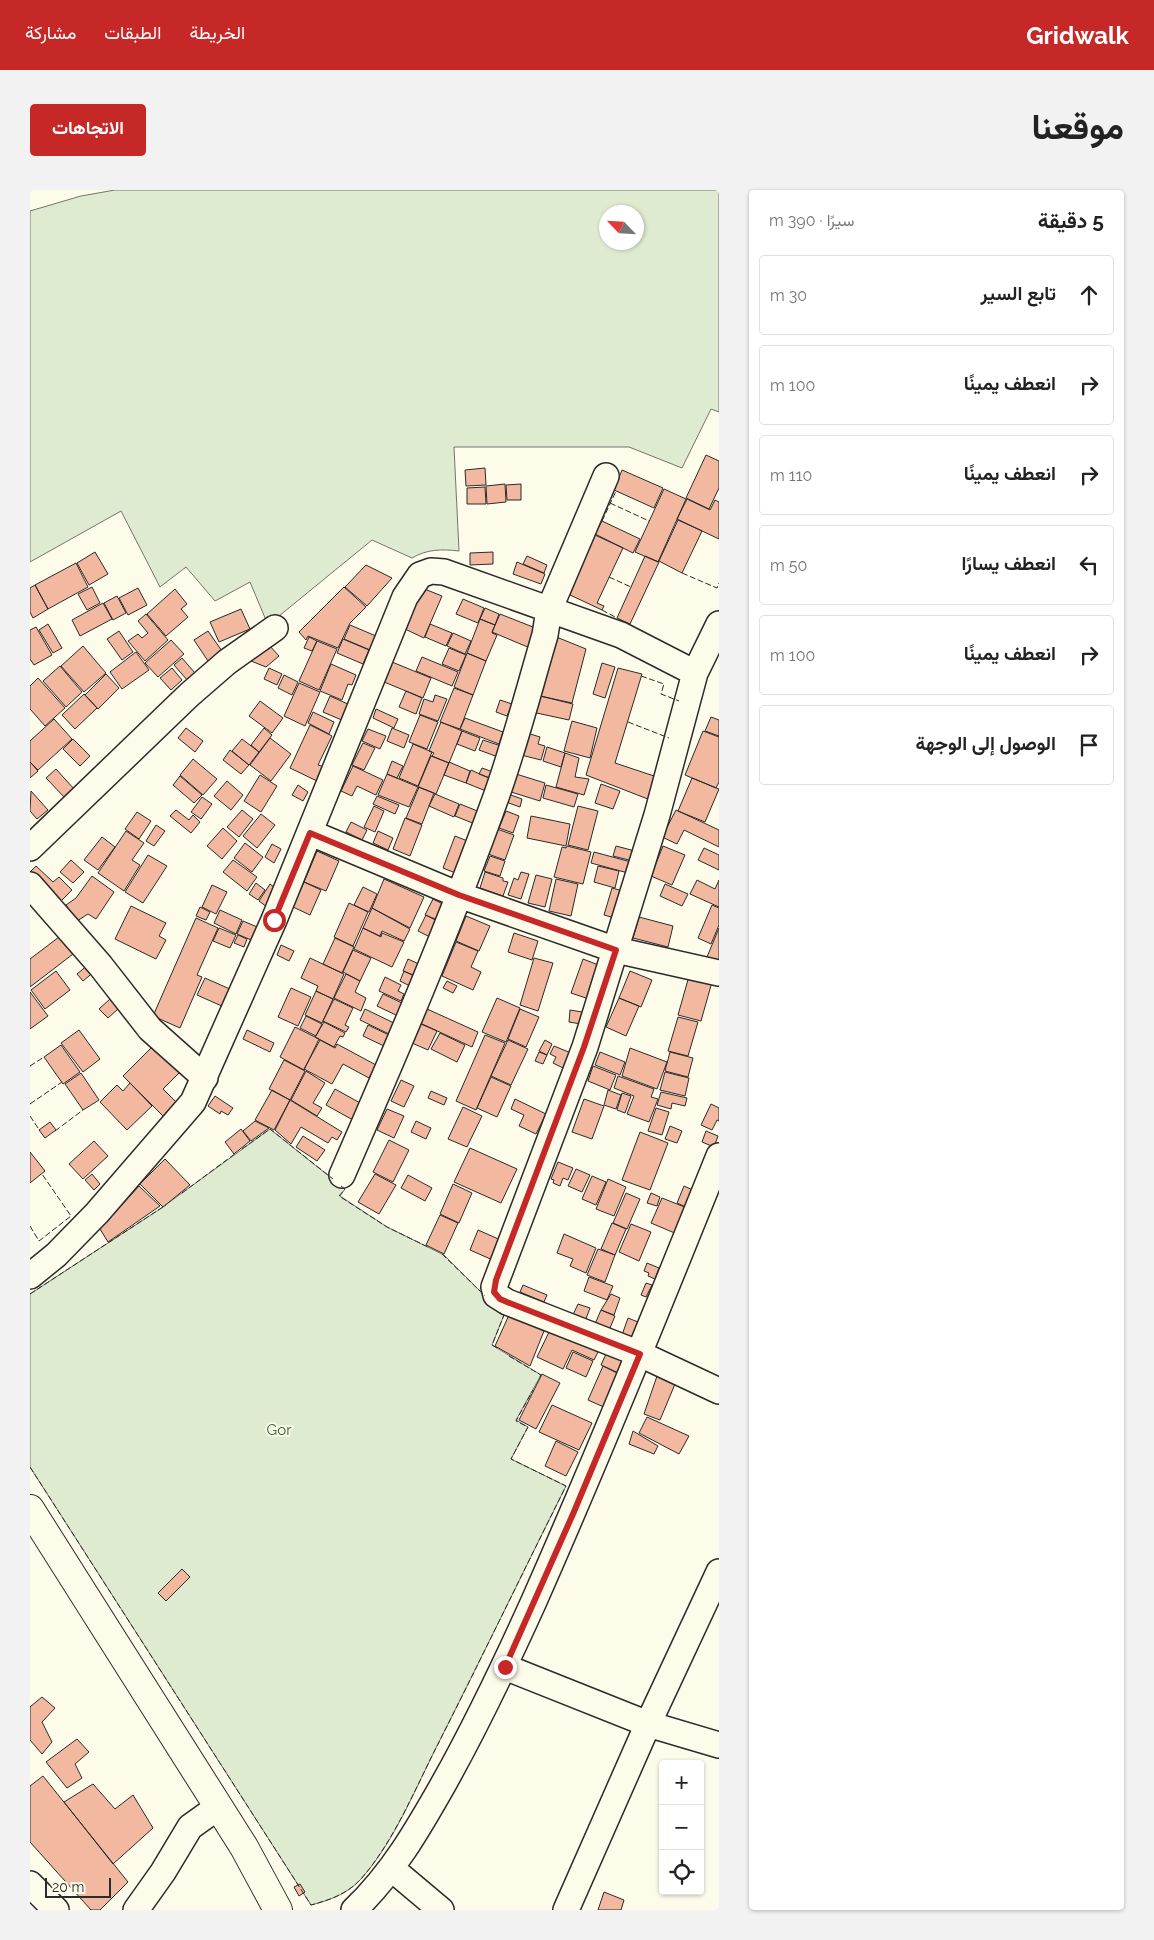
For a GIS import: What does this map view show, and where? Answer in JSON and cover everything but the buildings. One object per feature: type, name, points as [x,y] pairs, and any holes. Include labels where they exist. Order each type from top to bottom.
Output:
[{"type":"main road","points":[[30,1509],[244,1847],[278,1910]]},
{"type":"street","points":[[342,1175],[390,1066],[497,796],[542,644],[549,610],[606,476]]},
{"type":"street","points":[[30,1276],[56,1255],[97,1213],[193,1102],[310,833],[405,597],[420,574],[431,571],[444,572],[621,635],[695,673]]},
{"type":"street","points":[[719,624],[695,673],[657,815],[616,950],[584,1047],[496,1280],[494,1292],[500,1299],[640,1354],[719,1391]]},
{"type":"street","points":[[33,837],[92,791],[189,695],[227,662],[275,628]]},
{"type":"street","points":[[310,833],[459,895],[616,950],[719,973]]},
{"type":"street","points":[[30,885],[100,965],[150,1029],[205,1078]]},
{"type":"street","points":[[354,1910],[373,1892],[391,1868],[443,1785],[505,1667],[573,1514],[640,1354],[719,1156]]},
{"type":"street","points":[[566,1910],[648,1724],[719,1572]]},
{"type":"street","points":[[505,1667],[648,1724],[719,1745]]},
{"type":"street","points":[[136,1910],[163,1872],[190,1827],[218,1807]]},
{"type":"street","points":[[391,1868],[441,1910]]},
{"type":"street","points":[[30,1884],[56,1910]]},
{"type":"green space","points":[[115,190],[719,190],[719,412],[711,409],[682,468],[629,447],[454,447],[459,551],[435,550],[412,558],[372,540],[268,625],[250,582],[215,601],[186,567],[160,587],[121,511],[30,562],[30,211],[81,196]]},
{"type":"green space","name":"Gor","points":[[270,1129],[345,1189],[340,1196],[387,1227],[444,1255],[504,1315],[492,1345],[541,1375],[516,1420],[528,1427],[511,1459],[566,1486],[412,1796],[384,1848],[361,1879],[350,1889],[331,1899],[311,1905],[30,1467],[30,1294],[160,1209]]},
{"type":"fence","points":[[602,521],[616,491]]},
{"type":"fence","points":[[610,503],[649,521]]},
{"type":"fence","points":[[682,573],[717,588],[719,583]]},
{"type":"fence","points":[[609,577],[631,587]]},
{"type":"fence","points":[[602,610],[617,618]]},
{"type":"fence","points":[[641,676],[664,684],[661,694],[679,701]]},
{"type":"fence","points":[[628,722],[669,738]]},
{"type":"fence","points":[[30,1066],[44,1057]]},
{"type":"fence","points":[[30,1104],[62,1082]]},
{"type":"fence","points":[[55,1131],[83,1110]]},
{"type":"fence","points":[[30,1116],[40,1131]]},
{"type":"fence","points":[[242,1149],[270,1129],[333,1179]]},
{"type":"fence","points":[[182,1193],[236,1153]]},
{"type":"fence","points":[[30,1226],[39,1241],[71,1216],[42,1174]]},
{"type":"fence","points":[[341,1186],[345,1189],[339,1196],[387,1227],[428,1247]]},
{"type":"fence","points":[[30,1294],[166,1205]]},
{"type":"fence","points":[[442,1254],[485,1296]]},
{"type":"fence","points":[[497,1348],[492,1345],[504,1315],[500,1312]]},
{"type":"fence","points":[[509,1356],[541,1375],[540,1377]]},
{"type":"fence","points":[[30,1467],[311,1905],[331,1899],[350,1889],[361,1879],[384,1848],[412,1796],[566,1486],[511,1459],[528,1427],[516,1421],[533,1390]]},
{"type":"route","points":[[274,920],[310,833],[459,895],[616,950],[584,1047],[532,1189],[496,1280],[494,1292],[496,1296],[507,1302],[640,1354],[573,1514],[505,1667]]}]
